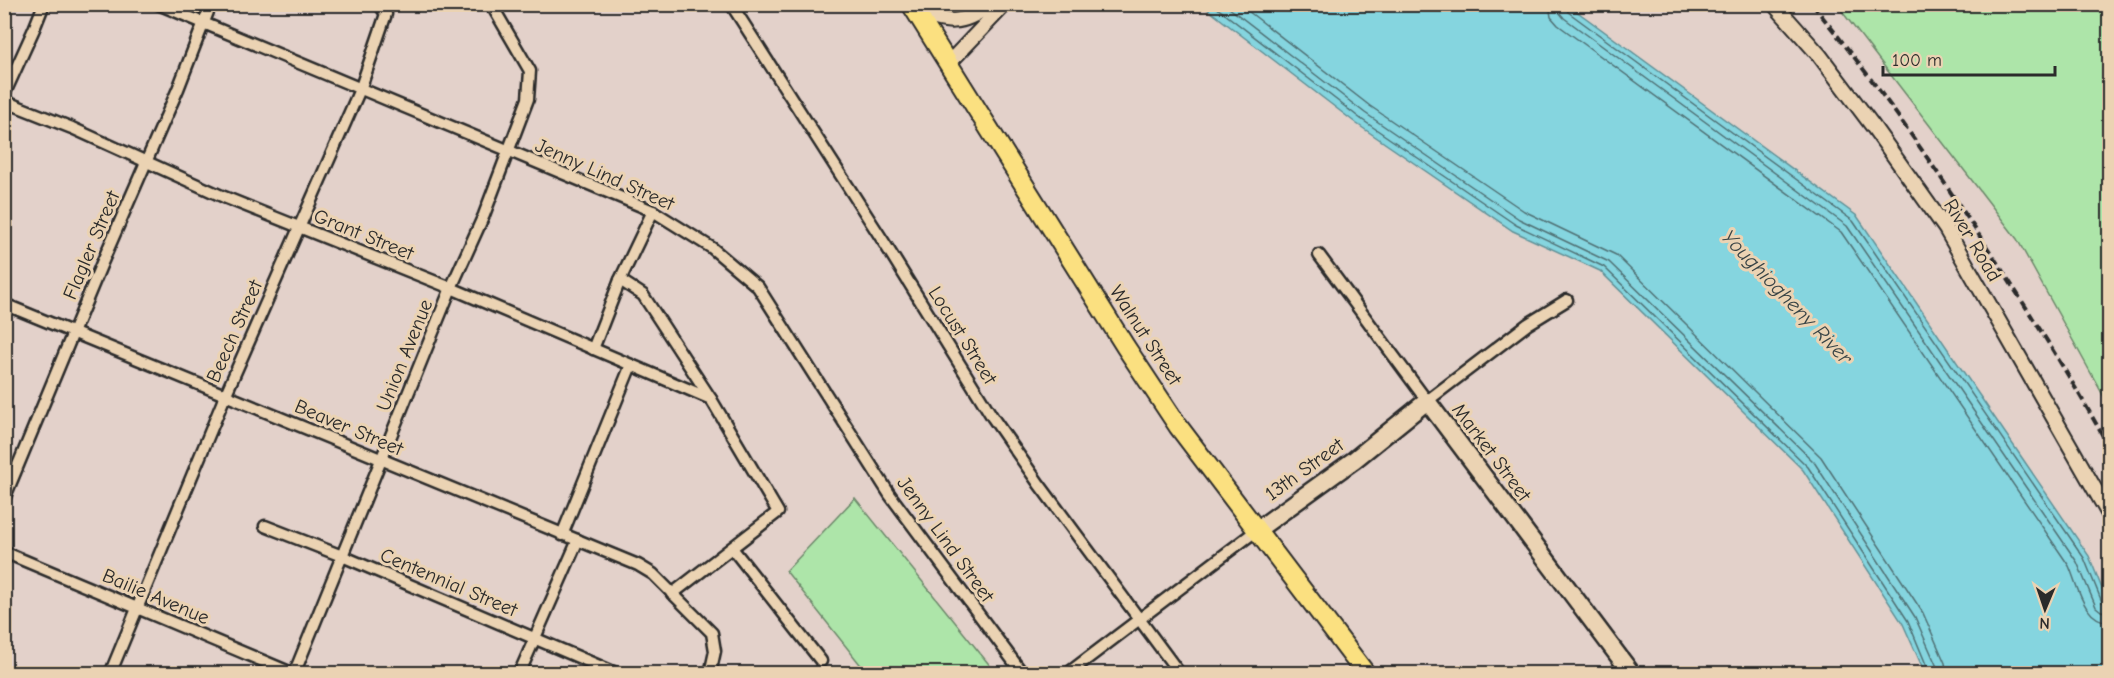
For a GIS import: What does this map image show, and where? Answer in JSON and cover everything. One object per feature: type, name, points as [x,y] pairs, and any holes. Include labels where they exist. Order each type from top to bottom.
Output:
[{"type":"main road","name":"Walnut Street","points":[[913,8],[1125,346],[1178,426],[1366,674]]},
{"type":"main road","name":"13th Street","points":[[1257,530],[1354,460],[1427,401]]},
{"type":"main road","name":"Market Street","points":[[1427,401],[1632,674]]},
{"type":"street","points":[[4,94],[44,4]]},
{"type":"street","name":"Jenny Lind Street","points":[[158,4],[202,24],[361,87],[508,152],[653,210],[712,248],[758,287],[890,495],[1023,674]]},
{"type":"street","name":"Flagler Street","points":[[4,499],[178,89],[211,4]]},
{"type":"street","name":"Beech Street","points":[[110,674],[225,396],[361,87],[386,14],[379,4]]},
{"type":"street","name":"Union Avenue","points":[[294,674],[451,288],[484,215],[528,99],[530,71],[491,4]]},
{"type":"street","name":"Locust Street","points":[[731,4],[993,418],[1180,674]]},
{"type":"street","points":[[948,64],[992,4]]},
{"type":"street","points":[[913,8],[940,20],[980,21],[1005,4]]},
{"type":"street","name":"River Road","points":[[1774,4],[1820,56],[1872,124],[1946,229],[2109,516]]},
{"type":"street","name":"Grant Street","points":[[4,101],[72,128],[224,197],[451,288],[711,399]]},
{"type":"street","points":[[593,349],[620,280],[653,210]]},
{"type":"street","name":"Market Street","points":[[1319,255],[1427,401]]},
{"type":"street","points":[[620,280],[643,295],[711,399],[778,512],[672,594]]},
{"type":"street","name":"13th Street","points":[[1427,401],[1528,324],[1567,300]]},
{"type":"street","name":"Beaver Street","points":[[4,304],[638,565],[653,574],[712,633],[715,651],[711,674]]},
{"type":"street","points":[[562,535],[631,365]]},
{"type":"street","name":"Centennial Street","points":[[265,526],[342,556],[618,674]]},
{"type":"street","name":"13th Street","points":[[1067,674],[1257,530]]},
{"type":"street","points":[[519,674],[578,540]]},
{"type":"street","points":[[732,548],[821,660]]},
{"type":"street","name":"Bailie Avenue","points":[[4,552],[294,674]]},
{"type":"green space","points":[[1837,5],[2109,5],[2109,406],[2017,239]]},
{"type":"green space","points":[[855,498],[996,673],[867,673],[786,571]]},
{"type":"water","name":"Youghiogheny River","points":[[1202,5],[1568,5],[1857,216],[2089,556],[2109,606],[2109,673],[1925,673],[1903,624],[1803,470],[1600,271],[1513,231],[1357,124]]},
{"type":"railway","points":[[1812,4],[1877,88],[1958,203],[2046,339],[2110,449]]}]
